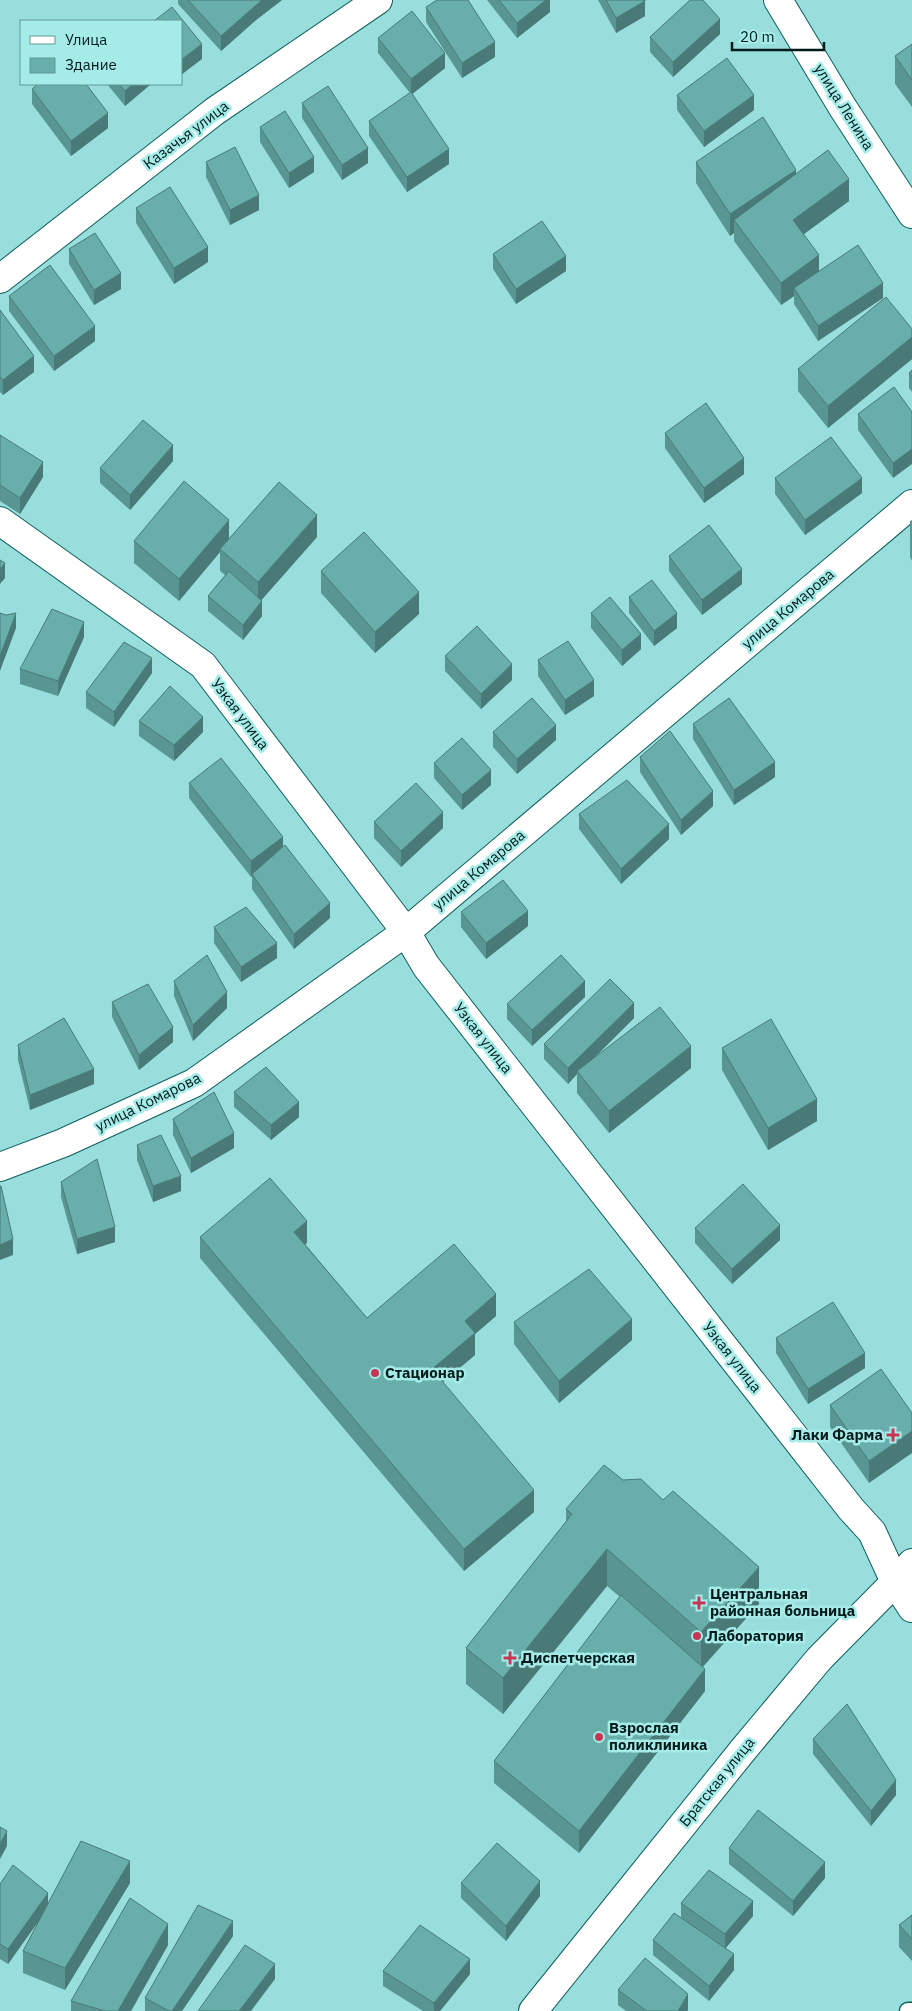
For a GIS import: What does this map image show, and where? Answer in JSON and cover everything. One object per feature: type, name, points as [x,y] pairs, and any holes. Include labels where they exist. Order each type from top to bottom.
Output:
[{"type":"street","name":"Казачья улица","points":[[0,279],[215,111],[378,0]]},
{"type":"street","name":"улица Ленина","points":[[778,0],[843,108],[912,214]]},
{"type":"street","name":"улица Комарова","points":[[0,1167],[63,1143],[194,1083],[406,932],[912,504]]},
{"type":"street","name":"Узкая улица","points":[[0,521],[202,665],[406,932],[426,966],[903,1573],[912,1608]]},
{"type":"street","name":"Братская улица","points":[[533,2011],[743,1750],[819,1659],[903,1573]]},
{"type":"building","points":[[188,0],[262,0],[221,36]]},
{"type":"building","points":[[437,0],[468,0],[495,42],[462,63],[426,7]]},
{"type":"building","points":[[499,0],[546,0],[517,23]]},
{"type":"building","points":[[606,0],[645,0],[645,1],[616,18]]},
{"type":"building","points":[[690,0],[703,0],[720,19],[673,62],[650,37]]},
{"type":"building","points":[[172,7],[202,44],[182,59],[182,20],[155,20]]},
{"type":"building","points":[[412,11],[445,53],[411,79],[378,38]]},
{"type":"building","points":[[912,44],[912,80],[895,56]]},
{"type":"building","points":[[727,58],[754,95],[704,131],[677,95]]},
{"type":"building","points":[[37,85],[87,85],[108,113],[71,141],[32,89]]},
{"type":"building","points":[[120,85],[132,85],[125,91]]},
{"type":"building","points":[[328,86],[368,148],[342,165],[302,103]]},
{"type":"building","points":[[411,92],[449,149],[407,177],[369,121]]},
{"type":"building","points":[[285,111],[314,157],[289,173],[260,127]]},
{"type":"building","points":[[763,117],[796,170],[730,214],[696,162]]},
{"type":"building","points":[[235,147],[259,195],[230,210],[206,162]]},
{"type":"building","points":[[828,150],[849,179],[793,220],[819,255],[781,283],[734,220]]},
{"type":"building","points":[[170,187],[208,247],[174,268],[136,208]]},
{"type":"building","points":[[542,221],[566,256],[516,289],[493,254]]},
{"type":"building","points":[[95,233],[121,273],[94,290],[69,249]]},
{"type":"building","points":[[858,245],[883,283],[818,326],[794,288]]},
{"type":"building","points":[[50,265],[95,326],[54,356],[9,296]]},
{"type":"building","points":[[886,297],[912,329],[912,337],[828,406],[798,369]]},
{"type":"building","points":[[0,310],[34,356],[3,380],[0,377]]},
{"type":"building","points":[[894,387],[912,412],[912,449],[893,463],[858,414]]},
{"type":"building","points":[[706,403],[744,458],[704,488],[665,433]]},
{"type":"building","points":[[143,420],[173,445],[130,495],[100,468]]},
{"type":"building","points":[[0,435],[43,462],[20,498],[0,485]]},
{"type":"building","points":[[831,437],[862,478],[805,520],[775,478]]},
{"type":"building","points":[[184,481],[229,520],[179,579],[134,541]]},
{"type":"building","points":[[279,482],[317,515],[258,582],[220,549]]},
{"type":"building","points":[[709,525],[742,569],[702,600],[669,556]]},
{"type":"building","points":[[364,532],[419,592],[375,632],[321,571]]},
{"type":"building","points":[[0,560],[5,563],[0,569]]},
{"type":"building","points":[[229,571],[262,601],[243,625],[208,596]]},
{"type":"building","points":[[652,580],[677,613],[654,631],[629,597]]},
{"type":"building","points":[[610,597],[641,634],[622,650],[591,613]]},
{"type":"building","points":[[52,609],[84,622],[58,681],[20,669]]},
{"type":"building","points":[[0,613],[6,615],[16,613],[0,656]]},
{"type":"building","points":[[477,626],[512,664],[481,694],[445,656]]},
{"type":"building","points":[[568,641],[594,680],[565,700],[538,660]]},
{"type":"building","points":[[124,642],[152,658],[114,712],[86,692]]},
{"type":"building","points":[[170,686],[203,717],[174,745],[139,721]]},
{"type":"building","points":[[532,698],[556,725],[517,759],[493,732]]},
{"type":"building","points":[[729,698],[775,762],[734,790],[693,724]]},
{"type":"building","points":[[670,731],[713,791],[681,820],[640,757]]},
{"type":"building","points":[[462,738],[491,770],[462,795],[434,763]]},
{"type":"building","points":[[221,758],[283,837],[251,861],[189,783]]},
{"type":"building","points":[[627,780],[669,824],[621,869],[579,814]]},
{"type":"building","points":[[416,783],[443,812],[401,851],[374,822]]},
{"type":"building","points":[[285,845],[330,903],[294,934],[252,874]]},
{"type":"building","points":[[503,880],[528,911],[486,943],[461,912]]},
{"type":"building","points":[[246,907],[277,943],[241,967],[214,927]]},
{"type":"building","points":[[207,955],[227,992],[193,1025],[174,981]]},
{"type":"building","points":[[561,955],[585,981],[532,1030],[507,1004]]},
{"type":"building","points":[[610,979],[634,1003],[568,1068],[544,1044]]},
{"type":"building","points":[[148,984],[173,1027],[139,1055],[112,1002]]},
{"type":"building","points":[[660,1007],[691,1046],[609,1111],[577,1071]]},
{"type":"building","points":[[64,1018],[94,1069],[30,1095],[18,1045]]},
{"type":"building","points":[[771,1019],[817,1099],[768,1128],[722,1048]]},
{"type":"building","points":[[266,1067],[299,1102],[271,1125],[234,1092]]},
{"type":"building","points":[[214,1092],[234,1133],[191,1158],[173,1119]]},
{"type":"building","points":[[161,1135],[181,1176],[153,1186],[137,1145]]},
{"type":"building","points":[[97,1159],[115,1227],[77,1239],[61,1182]]},
{"type":"building","name":"Стационар","points":[[270,1178],[307,1221],[294,1232],[367,1318],[454,1244],[496,1294],[465,1321],[475,1333],[432,1369],[534,1490],[464,1549],[200,1237]]},
{"type":"building","points":[[743,1184],[780,1225],[732,1269],[695,1228]]},
{"type":"building","points":[[0,1186],[13,1239],[0,1245]]},
{"type":"building","points":[[589,1269],[632,1319],[559,1381],[514,1322]]},
{"type":"building","points":[[833,1302],[865,1353],[808,1389],[776,1338]]},
{"type":"building","points":[[881,1369],[912,1413],[912,1431],[869,1461],[830,1405]]},
{"type":"building","points":[[604,1465],[623,1480],[641,1479],[663,1500],[673,1491],[759,1567],[701,1632],[607,1549],[503,1678],[466,1648],[572,1514],[566,1509]]},
{"type":"building","name":"Взрослая поликлиника","points":[[621,1595],[705,1669],[579,1831],[494,1761]]},
{"type":"building","points":[[847,1704],[896,1780],[871,1811],[813,1739]]},
{"type":"building","points":[[758,1810],[825,1862],[793,1901],[729,1848]]},
{"type":"building","points":[[0,1827],[7,1831],[0,1844]]},
{"type":"building","points":[[81,1841],[130,1861],[65,1968],[23,1951]]},
{"type":"building","points":[[497,1843],[540,1881],[506,1926],[461,1883]]},
{"type":"building","points":[[13,1865],[48,1893],[8,1949],[0,1944],[0,1884]]},
{"type":"building","points":[[709,1870],[753,1901],[725,1934],[681,1903]]},
{"type":"building","points":[[130,1898],[168,1924],[118,2011],[105,2011],[71,2001]]},
{"type":"building","points":[[198,1905],[233,1921],[172,2011],[169,2011],[145,1998]]},
{"type":"building","points":[[674,1913],[734,1954],[709,1986],[653,1940]]},
{"type":"building","points":[[912,1915],[912,1939],[899,1925]]},
{"type":"building","points":[[420,1925],[470,1959],[434,2003],[383,1971]]},
{"type":"building","points":[[245,1945],[275,1964],[239,2011],[198,2011]]},
{"type":"building","points":[[645,1958],[688,1994],[678,2011],[647,2011],[618,1990]]},
{"type":"place","name":"Стационар","points":[[375,1373]]},
{"type":"place","name":"Лаки Фарма","points":[[893,1435]]},
{"type":"place","name":"Центральная районная больница","points":[[699,1603]]},
{"type":"place","name":"Лаборатория","points":[[697,1636]]},
{"type":"place","name":"Диспетчерская","points":[[510,1658]]},
{"type":"place","name":"Взрослая поликлиника","points":[[599,1737]]}]
